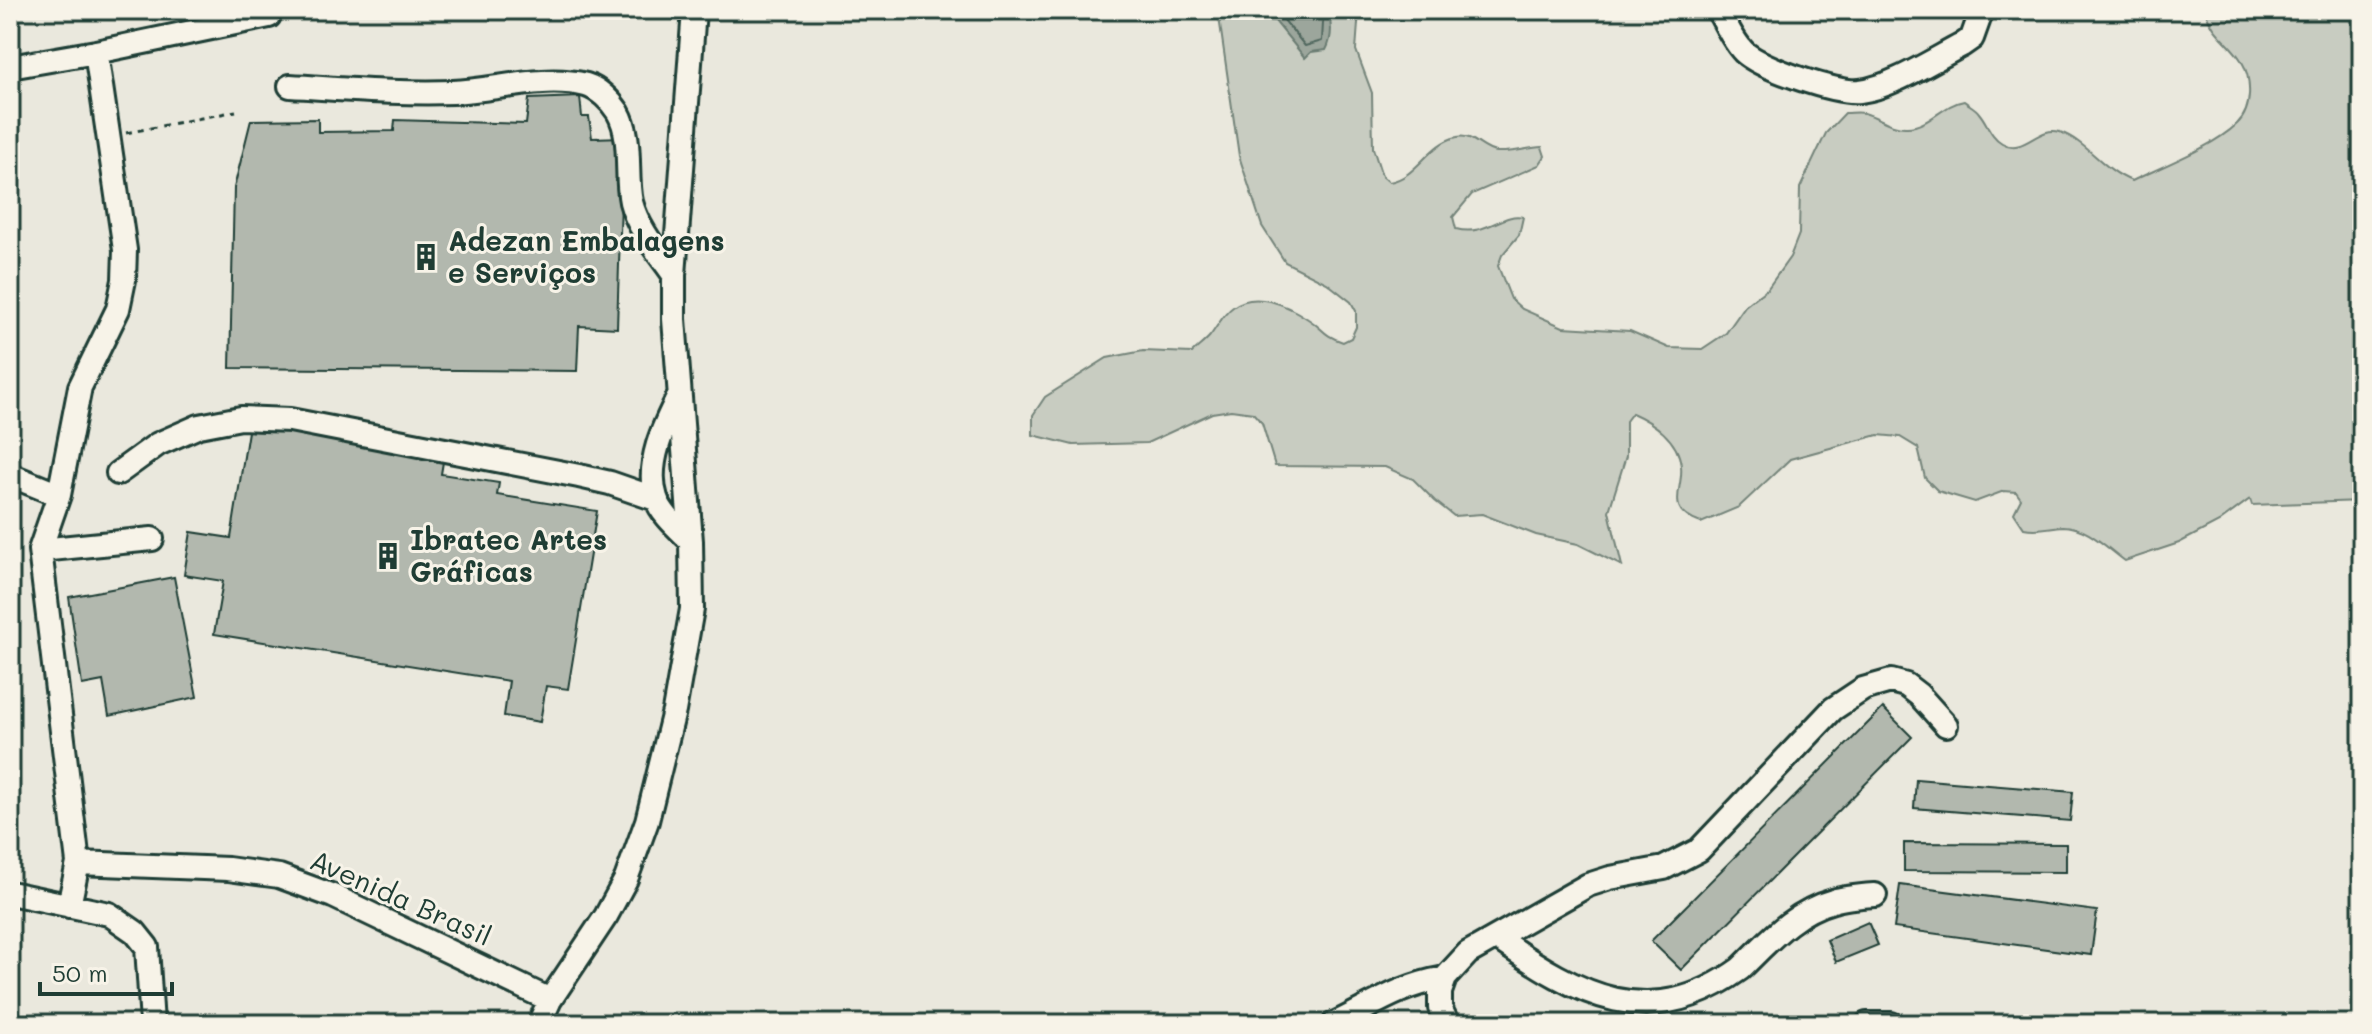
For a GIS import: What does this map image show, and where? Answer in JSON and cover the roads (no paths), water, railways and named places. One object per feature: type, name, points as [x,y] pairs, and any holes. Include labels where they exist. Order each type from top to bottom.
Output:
[{"type":"street","points":[[539,1024],[550,1000],[626,879],[647,821],[674,711],[692,609],[691,541],[674,319],[674,275],[694,10]]},
{"type":"street","points":[[1718,10],[1742,50],[1755,61],[1829,87],[1862,91],[1903,75],[1962,45],[1972,38],[1982,10]]},
{"type":"street","points":[[10,67],[96,52],[244,16],[269,16]]},
{"type":"street","points":[[69,906],[78,863],[40,550],[59,495],[80,387],[118,309],[124,280],[125,250],[96,52]]},
{"type":"street","points":[[290,86],[454,92],[563,81],[590,86],[610,101],[620,116],[631,202],[640,227],[674,275]]},
{"type":"street","points":[[680,394],[660,437],[654,466],[656,499],[691,541]]},
{"type":"street","points":[[118,473],[158,444],[199,426],[253,418],[290,420],[579,476],[656,499]]},
{"type":"street","points":[[10,475],[59,495]]},
{"type":"street","points":[[40,550],[152,539]]},
{"type":"street","points":[[1448,1024],[1440,1008],[1440,992],[1445,978],[1468,953],[1588,885],[1664,868],[1699,850],[1833,709],[1863,689],[1891,681],[1906,685],[1946,725]]},
{"type":"street","name":"Avenida Brasil","points":[[78,863],[228,869],[279,876],[333,896],[550,1000]]},
{"type":"street","points":[[10,893],[109,914],[135,932],[147,947],[152,1024]]},
{"type":"street","points":[[1497,938],[1575,992],[1634,1014],[1655,1014],[1680,1009],[1703,997],[1738,971],[1793,919],[1814,907],[1836,899],[1875,895]]},
{"type":"street","points":[[1334,1024],[1374,1001],[1424,981],[1445,978]]},
{"type":"street","points":[[1867,1024],[1891,1024]]},
{"type":"water","points":[[1260,10],[1328,10],[1331,30],[1326,50],[1311,52],[1305,58],[1275,21],[1258,17]]},
{"type":"place","name":"Adezan Embalagens e Serviços","points":[[426,257]]},
{"type":"place","name":"Ibratec Artes Gráficas","points":[[388,556]]}]
